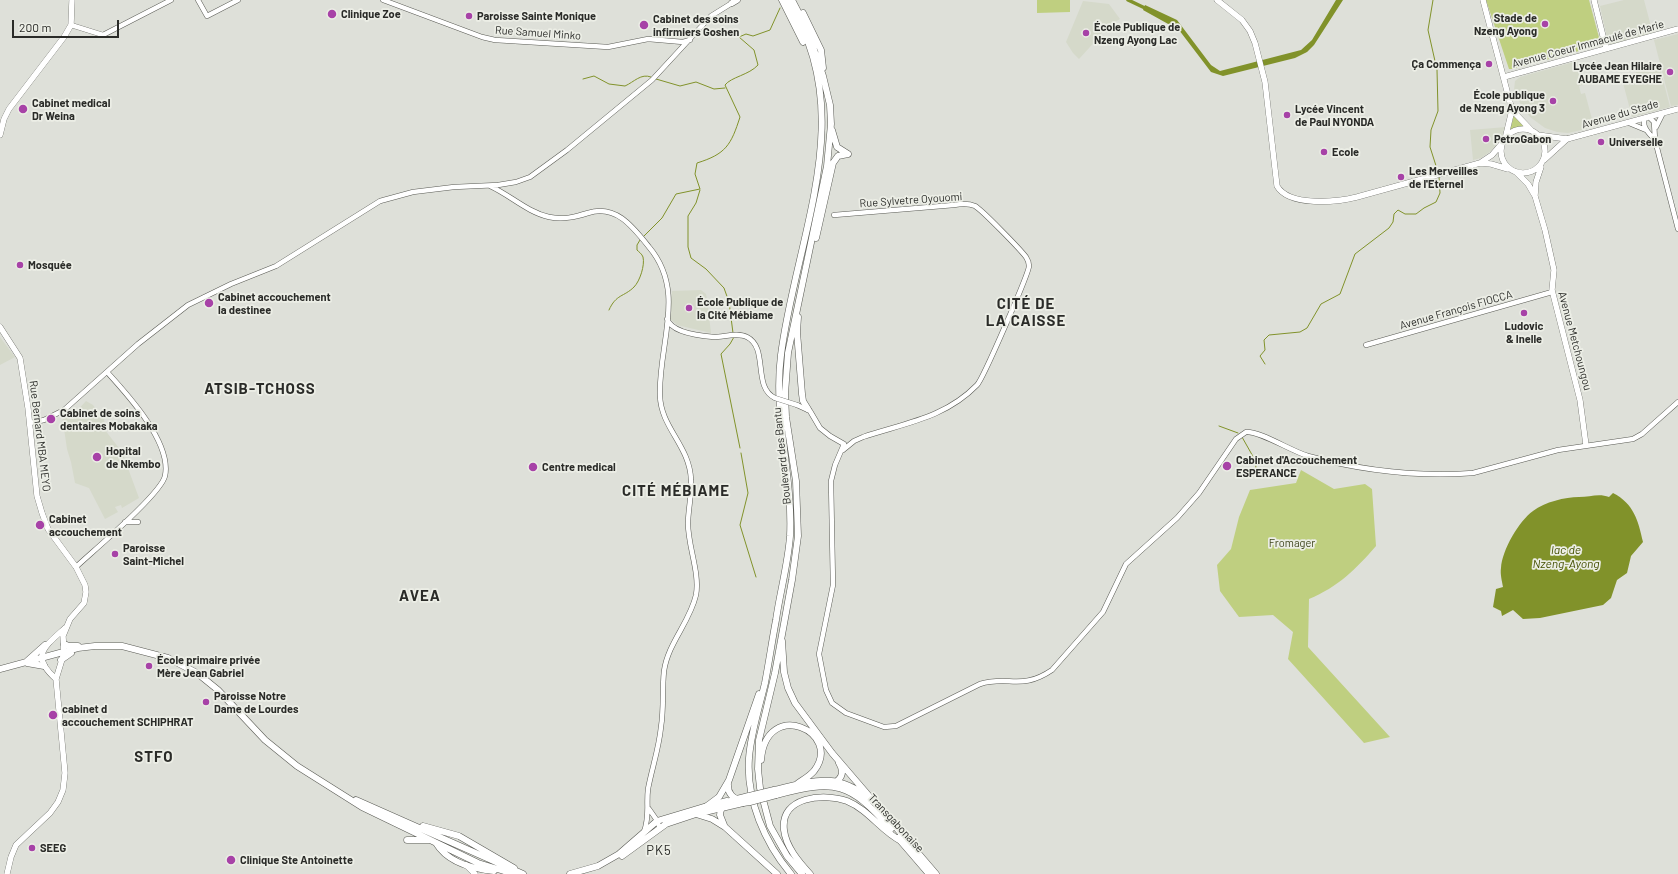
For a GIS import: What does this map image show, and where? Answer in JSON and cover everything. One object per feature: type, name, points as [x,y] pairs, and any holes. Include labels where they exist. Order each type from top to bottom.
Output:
[{"type":"main road","points":[[0,135],[4,119],[9,109],[62,40],[71,25],[72,0]]},
{"type":"main road","points":[[778,0],[787,7]]},
{"type":"main road","points":[[782,0],[787,7],[805,48],[819,91]]},
{"type":"main road","points":[[787,0],[805,29]]},
{"type":"main road","points":[[793,0],[805,29]]},
{"type":"main road","points":[[793,0],[810,25],[821,50],[823,76]]},
{"type":"main road","points":[[1217,0],[1238,17],[1250,32],[1259,60],[1267,97],[1277,186],[1282,192],[1306,200],[1335,201],[1443,174],[1480,163],[1492,155],[1504,140],[1517,130],[1531,131]]},
{"type":"main road","points":[[1483,0],[1512,110],[1531,131],[1538,135],[1568,139]]},
{"type":"main road","points":[[1594,0],[1606,48]]},
{"type":"main road","name":"Boulevard des Bantu","points":[[802,874],[787,856],[774,834],[765,812],[760,788],[758,748],[775,672],[780,636],[792,580],[798,536],[797,493],[787,427],[786,394],[789,346],[812,244],[827,166],[831,124],[830,105],[823,76],[805,29]]},
{"type":"main road","name":"Boulevard des Bantu","points":[[791,874],[772,848],[764,833],[754,805],[750,783],[749,764],[751,741],[771,652],[788,560],[790,522],[789,483],[780,416],[779,368],[789,305],[809,219],[821,158],[823,133],[815,67],[805,29]]},
{"type":"main road","name":"Avenue Coeur Immaculé de Marie","points":[[1504,77],[1678,29]]},
{"type":"main road","name":"Avenue du Stade","points":[[1568,139],[1678,109]]},
{"type":"main road","points":[[1512,110],[1501,154],[1506,165],[1528,184],[1536,196]]},
{"type":"main road","points":[[812,244],[817,238],[820,227],[833,164],[838,156],[848,154],[836,145],[831,124]]},
{"type":"main road","points":[[1536,196],[1536,182],[1543,163],[1545,147],[1538,135]]},
{"type":"main road","points":[[1480,163],[1500,166],[1513,171],[1530,173],[1543,163],[1568,139]]},
{"type":"main road","name":"Avenue Metchoungou","points":[[1536,196],[1554,270],[1552,292],[1580,400],[1586,445]]},
{"type":"main road","points":[[797,405],[801,404],[802,398],[797,332],[800,294]]},
{"type":"main road","name":"Rue Bernard MBA MEYO","points":[[1,328],[20,358],[30,423],[36,489],[42,513],[48,529],[76,567],[85,585],[86,596],[82,606],[70,618],[66,626]]},
{"type":"main road","points":[[802,398],[808,409]]},
{"type":"main road","points":[[26,662],[66,626]]},
{"type":"main road","points":[[7,874],[11,857],[16,845],[50,813],[58,802],[63,790],[65,773],[56,679],[64,653],[63,642],[66,626]]},
{"type":"main road","points":[[780,636],[783,645],[784,672],[791,695],[832,753],[868,792],[877,806]]},
{"type":"main road","points":[[51,640],[56,639],[69,646],[117,646],[138,649],[168,658],[192,670],[223,695],[265,740],[297,766],[362,807],[436,840],[486,858],[522,874]]},
{"type":"main road","points":[[45,645],[41,658],[56,679]]},
{"type":"main road","points":[[0,669],[92,647]]},
{"type":"main road","points":[[26,662],[54,668],[70,653],[92,647]]},
{"type":"main road","points":[[707,806],[719,797],[728,780],[754,710],[771,652]]},
{"type":"main road","points":[[760,788],[762,756],[765,743],[775,731],[789,726],[798,726],[808,730],[816,739],[819,750],[818,761],[814,771],[796,784]]},
{"type":"main road","points":[[809,786],[832,784],[841,778],[842,772],[832,753]]},
{"type":"main road","points":[[728,780],[728,792],[742,803]]},
{"type":"main road","name":"Transgabonaise","points":[[775,792],[796,784],[818,780],[837,782],[858,790],[877,806],[936,874]]},
{"type":"main road","name":"Transgabonaise","points":[[775,792],[809,786],[833,786],[854,794],[873,809],[929,874]]},
{"type":"main road","points":[[585,874],[599,869],[618,859],[659,824],[742,803],[750,799],[775,792]]},
{"type":"main road","points":[[347,797],[364,803],[409,824],[485,870]]},
{"type":"main road","points":[[810,874],[791,848],[784,828],[789,812],[798,802],[819,797],[847,801],[864,811],[901,841]]},
{"type":"main road","points":[[570,874],[592,868],[619,854],[644,832],[659,824],[707,806],[736,799],[750,799]]},
{"type":"main road","points":[[725,827],[721,818],[722,808],[727,801]]},
{"type":"main road","points":[[696,814],[712,819],[725,827],[777,874]]},
{"type":"main road","points":[[409,824],[452,834],[485,850],[522,874]]},
{"type":"main road","points":[[407,840],[436,840],[452,834]]},
{"type":"main road","points":[[436,840],[446,855],[466,865],[485,870],[513,874]]},
{"type":"main road","points":[[485,850],[485,870]]},
{"type":"main road","points":[[466,865],[475,874]]},
{"type":"street","points":[[71,25],[103,35],[171,0]]},
{"type":"street","points":[[198,0],[208,16],[238,0]]},
{"type":"street","name":"Rue Samuel Minko","points":[[383,0],[482,37],[495,40],[608,47],[648,39],[690,40]]},
{"type":"street","points":[[30,423],[44,420],[64,410],[138,344],[188,305],[231,284],[276,266],[380,201],[394,196],[424,190],[505,184],[521,181],[537,172],[654,78],[711,16],[734,1]]},
{"type":"street","points":[[674,40],[680,46],[679,52]]},
{"type":"street","points":[[1655,131],[1658,120],[1663,113]]},
{"type":"street","points":[[1655,140],[1647,131],[1644,124],[1647,118],[1654,122],[1655,140],[1678,228]]},
{"type":"street","points":[[1630,123],[1647,131]]},
{"type":"street","points":[[502,193],[500,188],[505,184]]},
{"type":"street","points":[[487,186],[535,212],[551,218],[565,218],[596,210],[610,211],[618,215],[642,238],[655,254],[666,274],[669,296],[660,383],[660,400],[663,415],[687,455],[691,488],[688,524],[696,590],[692,605],[671,650],[665,667],[661,728],[648,790],[649,810],[644,832]]},
{"type":"street","name":"Rue Sylvetre Oyouomi","points":[[834,215],[970,205],[981,211],[1029,261],[1029,266],[1021,292],[978,384],[952,406],[930,417],[854,441]]},
{"type":"street","name":"Avenue François FIOCCA","points":[[1366,345],[1552,292]]},
{"type":"street","points":[[667,319],[671,326],[680,330]]},
{"type":"street","points":[[666,334],[669,330],[680,330],[713,337],[743,335],[751,339],[758,352],[766,391],[774,398],[808,409],[820,428],[844,444],[836,461],[832,477],[832,594],[819,654],[827,695],[832,703],[846,713],[884,727],[893,727],[980,684],[992,681],[1027,682],[1041,677],[1052,670],[1104,612],[1126,564],[1177,518],[1199,493],[1236,439],[1246,432],[1256,434],[1298,453],[1327,461],[1373,468],[1442,473],[1473,473],[1546,453],[1586,445],[1617,442],[1636,438],[1678,402]]},
{"type":"street","points":[[76,567],[135,512],[163,481],[165,473],[165,462],[148,421],[107,372]]},
{"type":"street","points":[[839,440],[854,441]]},
{"type":"street","points":[[842,451],[854,441]]},
{"type":"street","points":[[125,522],[138,522],[134,517],[135,512]]},
{"type":"street","points":[[649,810],[659,824]]},
{"type":"shaded area","points":[[1624,0],[1644,0],[1653,34],[1613,45],[1608,42],[1600,6]]},
{"type":"shaded area","name":"École Publique de Nzeng Ayong Lac","points":[[1083,1],[1109,4],[1120,19],[1103,29],[1100,36],[1079,59],[1066,42]]},
{"type":"shaded area","name":"Lycée Jean Hilaire AUBAME EYEGHE","points":[[1678,34],[1678,105],[1671,106],[1654,40]]},
{"type":"shaded area","name":"École publique de Nzeng Ayong 3","points":[[1577,61],[1583,85],[1579,86],[1581,94],[1585,93],[1592,119],[1585,121],[1586,129],[1568,133],[1557,132],[1545,128],[1530,117],[1522,107],[1514,90],[1515,81],[1520,77]]},
{"type":"shaded area","points":[[1659,64],[1670,107],[1632,117],[1623,83],[1638,80],[1635,70],[1650,65]]},
{"type":"shaded area","name":"PetroGabon","points":[[1506,127],[1501,139],[1491,151],[1481,158],[1473,160],[1470,130]]},
{"type":"shaded area","name":"École Publique de la Cité Mébiame","points":[[701,290],[706,294],[711,333],[677,325],[669,318],[672,291]]},
{"type":"shaded area","points":[[0,337],[15,357],[0,365]]},
{"type":"shaded area","name":"Hopital de Nkembo","points":[[86,401],[93,405],[104,419],[105,430],[122,452],[139,498],[122,508],[121,505],[115,507],[118,512],[105,519],[89,488],[75,483],[67,449],[62,415],[68,412],[72,416]]},
{"type":"green space","points":[[1037,0],[1070,0],[1070,12],[1037,13]]},
{"type":"green space","name":"Stade de Nzeng Ayong","points":[[1486,0],[1589,0],[1600,41],[1594,47],[1509,69]]},
{"type":"green space","points":[[1514,115],[1525,128],[1512,132],[1510,130]]},
{"type":"green space","name":"Fromager","points":[[1301,470],[1334,489],[1365,484],[1372,489],[1376,546],[1346,577],[1329,589],[1309,599],[1308,647],[1390,737],[1364,743],[1288,659],[1293,632],[1273,615],[1239,617],[1220,591],[1217,565],[1231,549],[1239,517],[1250,490],[1296,483]]},
{"type":"water","points":[[1336,0],[1343,0],[1314,45],[1307,52],[1295,58],[1223,76],[1211,72],[1179,30],[1143,10],[1145,5],[1177,20],[1211,65],[1220,71],[1301,50],[1312,40]]},
{"type":"water","name":"lac de Nzeng-Ayong","points":[[1613,493],[1626,502],[1634,513],[1643,542],[1631,556],[1627,573],[1617,580],[1611,598],[1603,605],[1540,618],[1523,619],[1513,610],[1502,616],[1501,611],[1493,607],[1496,589],[1503,587],[1501,573],[1504,553],[1512,536],[1522,522],[1533,511],[1543,505],[1555,501],[1598,495],[1609,497]]},
{"type":"waterway","points":[[1128,0],[1147,9]]},
{"type":"waterway","points":[[1433,0],[1428,30],[1437,70],[1438,111],[1431,130],[1430,147],[1438,172]]},
{"type":"waterway","points":[[644,236],[662,218],[676,194],[700,189],[695,174],[697,163],[707,160],[721,152],[734,135],[740,117],[725,85],[758,65],[754,50],[739,37],[746,34],[753,36],[770,30],[780,8]]},
{"type":"waterway","points":[[583,79],[594,76],[609,84],[625,86],[641,77],[651,77]]},
{"type":"waterway","points":[[656,79],[680,86],[696,82],[714,89],[725,88]]},
{"type":"waterway","points":[[1265,364],[1260,356],[1265,350],[1264,340],[1269,335],[1300,332],[1307,328],[1321,304],[1340,294],[1355,254],[1389,228],[1393,222],[1394,214],[1398,210],[1405,214],[1416,214],[1436,202],[1440,193],[1439,177]]},
{"type":"waterway","points":[[700,190],[696,203],[688,216],[688,247],[691,258],[706,269],[724,288],[729,302],[733,333]]},
{"type":"waterway","points":[[609,310],[614,301],[634,287],[640,277],[643,268],[643,257],[637,250],[637,245],[640,240]]},
{"type":"waterway","points":[[734,337],[721,354],[740,448]]},
{"type":"waterway","points":[[1219,426],[1238,433]]},
{"type":"waterway","points":[[1242,437],[1255,460],[1256,468]]},
{"type":"waterway","points":[[741,453],[748,493],[740,525],[756,577]]},
{"type":"place","name":"Clinique Zoe","points":[[332,14]]},
{"type":"place","name":"Paroisse Sainte Monique","points":[[469,16]]},
{"type":"place","name":"Stade de Nzeng Ayong","points":[[1545,24]]},
{"type":"place","name":"Cabinet des soins infirmiers Goshen","points":[[644,25]]},
{"type":"place","name":"École Publique de Nzeng Ayong Lac","points":[[1086,33]]},
{"type":"place","name":"Ça Commença","points":[[1489,64]]},
{"type":"place","name":"Lycée Jean Hilaire AUBAME EYEGHE","points":[[1670,72]]},
{"type":"place","name":"École publique de Nzeng Ayong 3","points":[[1553,101]]},
{"type":"place","name":"Cabinet medical Dr Weina","points":[[23,109]]},
{"type":"place","name":"Lycée Vincent de Paul NYONDA","points":[[1287,115]]},
{"type":"place","name":"PetroGabon","points":[[1486,139]]},
{"type":"place","name":"Universelle","points":[[1601,142]]},
{"type":"place","name":"Ecole","points":[[1324,152]]},
{"type":"place","name":"Les Merveilles de l'Eternel","points":[[1401,177]]},
{"type":"place","name":"Mosquée","points":[[20,265]]},
{"type":"place","name":"Cabinet accouchement la destinee","points":[[209,303]]},
{"type":"place","name":"École Publique de la Cité Mébiame","points":[[689,308]]},
{"type":"place","name":"Ludovic & Inelle","points":[[1524,313]]},
{"type":"place","name":"Cabinet de soins dentaires Mobakaka","points":[[51,419]]},
{"type":"place","name":"Hopital de Nkembo","points":[[97,457]]},
{"type":"place","name":"Cabinet d'Accouchement ESPERANCE","points":[[1227,466]]},
{"type":"place","name":"Centre medical","points":[[533,467]]},
{"type":"place","name":"Cabinet accouchement","points":[[40,525]]},
{"type":"place","name":"Paroisse Saint-Michel","points":[[115,554]]},
{"type":"place","name":"École primaire privée Mère Jean Gabriel","points":[[149,666]]},
{"type":"place","name":"Paroisse Notre Dame de Lourdes","points":[[206,702]]},
{"type":"place","name":"cabinet d accouchement SCHIPHRAT","points":[[53,715]]},
{"type":"place","name":"SEEG","points":[[32,848]]},
{"type":"place","name":"Clinique Ste Antoinette","points":[[231,860]]},
{"type":"district","name":"CITÉ DE LA CAISSE","points":[[1026,312]]},
{"type":"district","name":"ATSIB-TCHOSS","points":[[260,389]]},
{"type":"district","name":"CITÉ MÉBIAME","points":[[676,491]]},
{"type":"district","name":"AVEA","points":[[420,596]]},
{"type":"district","name":"STFO","points":[[154,757]]},
{"type":"district","name":"PK5","points":[[659,851]]}]
